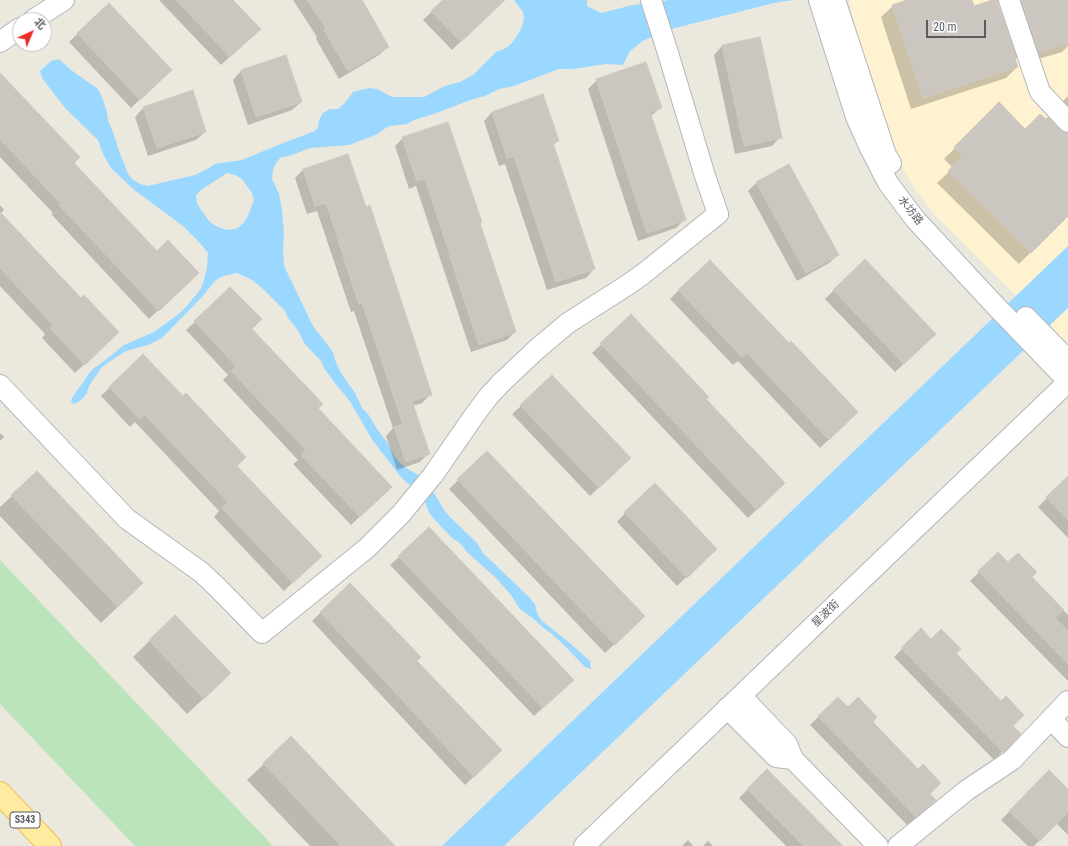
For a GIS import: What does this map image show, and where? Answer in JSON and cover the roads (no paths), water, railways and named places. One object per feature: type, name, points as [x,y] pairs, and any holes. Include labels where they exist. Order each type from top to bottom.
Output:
[{"type":"main road","name":"S343","points":[[0,793],[50,846]]},
{"type":"street","points":[[45,12],[64,0]]},
{"type":"street","points":[[0,385],[128,519],[201,572],[218,587],[262,633],[367,548],[410,504],[433,475],[488,397],[537,348],[568,323],[643,274],[718,214],[651,0]]},
{"type":"street","points":[[1009,0],[1040,92],[1068,122]]},
{"type":"street","name":"水坊路","points":[[829,4],[856,117],[888,183],[915,219],[995,296],[1042,344],[1068,382]]},
{"type":"street","points":[[0,42],[12,34]]},
{"type":"street","name":"水坊路","points":[[1042,344],[1068,360]]},
{"type":"street","name":"星波街","points":[[584,846],[1068,382]]},
{"type":"street","points":[[898,846],[967,790],[1012,760],[1068,701]]},
{"type":"street","points":[[734,702],[776,757],[793,759],[878,846]]},
{"type":"street","points":[[1051,719],[1068,737]]},
{"type":"water","points":[[514,0],[587,0],[587,6],[601,13],[633,5],[669,0],[793,0],[774,3],[675,28],[658,34],[643,41],[630,51],[623,65],[606,64],[574,69],[559,69],[514,86],[499,89],[485,96],[414,120],[407,124],[390,126],[378,134],[349,145],[310,148],[289,156],[281,157],[276,163],[273,171],[272,179],[279,194],[282,210],[284,266],[313,326],[333,352],[341,373],[355,393],[362,408],[368,414],[400,463],[420,476],[431,488],[449,516],[478,544],[482,552],[530,598],[535,604],[537,613],[541,620],[590,661],[591,669],[585,667],[552,634],[519,608],[511,595],[496,578],[467,552],[462,545],[451,537],[435,520],[430,514],[424,500],[414,487],[401,477],[373,441],[349,400],[324,368],[321,361],[305,344],[285,311],[252,280],[237,273],[223,276],[216,280],[201,298],[162,338],[148,345],[126,351],[102,367],[83,398],[74,404],[71,402],[72,398],[95,367],[124,345],[154,332],[185,308],[200,290],[203,283],[207,268],[208,253],[183,226],[133,189],[111,168],[103,154],[98,140],[65,108],[42,78],[40,71],[51,61],[59,59],[71,70],[98,89],[128,174],[133,180],[148,186],[195,175],[215,164],[242,160],[315,131],[323,113],[330,109],[338,109],[353,92],[369,88],[377,89],[392,97],[424,97],[445,86],[460,82],[473,75],[496,52],[510,45],[522,27],[524,19],[523,12]],"holes":[[[227,173],[242,179],[252,193],[254,200],[248,216],[238,228],[230,230],[223,229],[210,222],[197,203],[196,195]]]},
{"type":"water","points":[[1068,246],[1068,308],[504,846],[442,846]]}]
